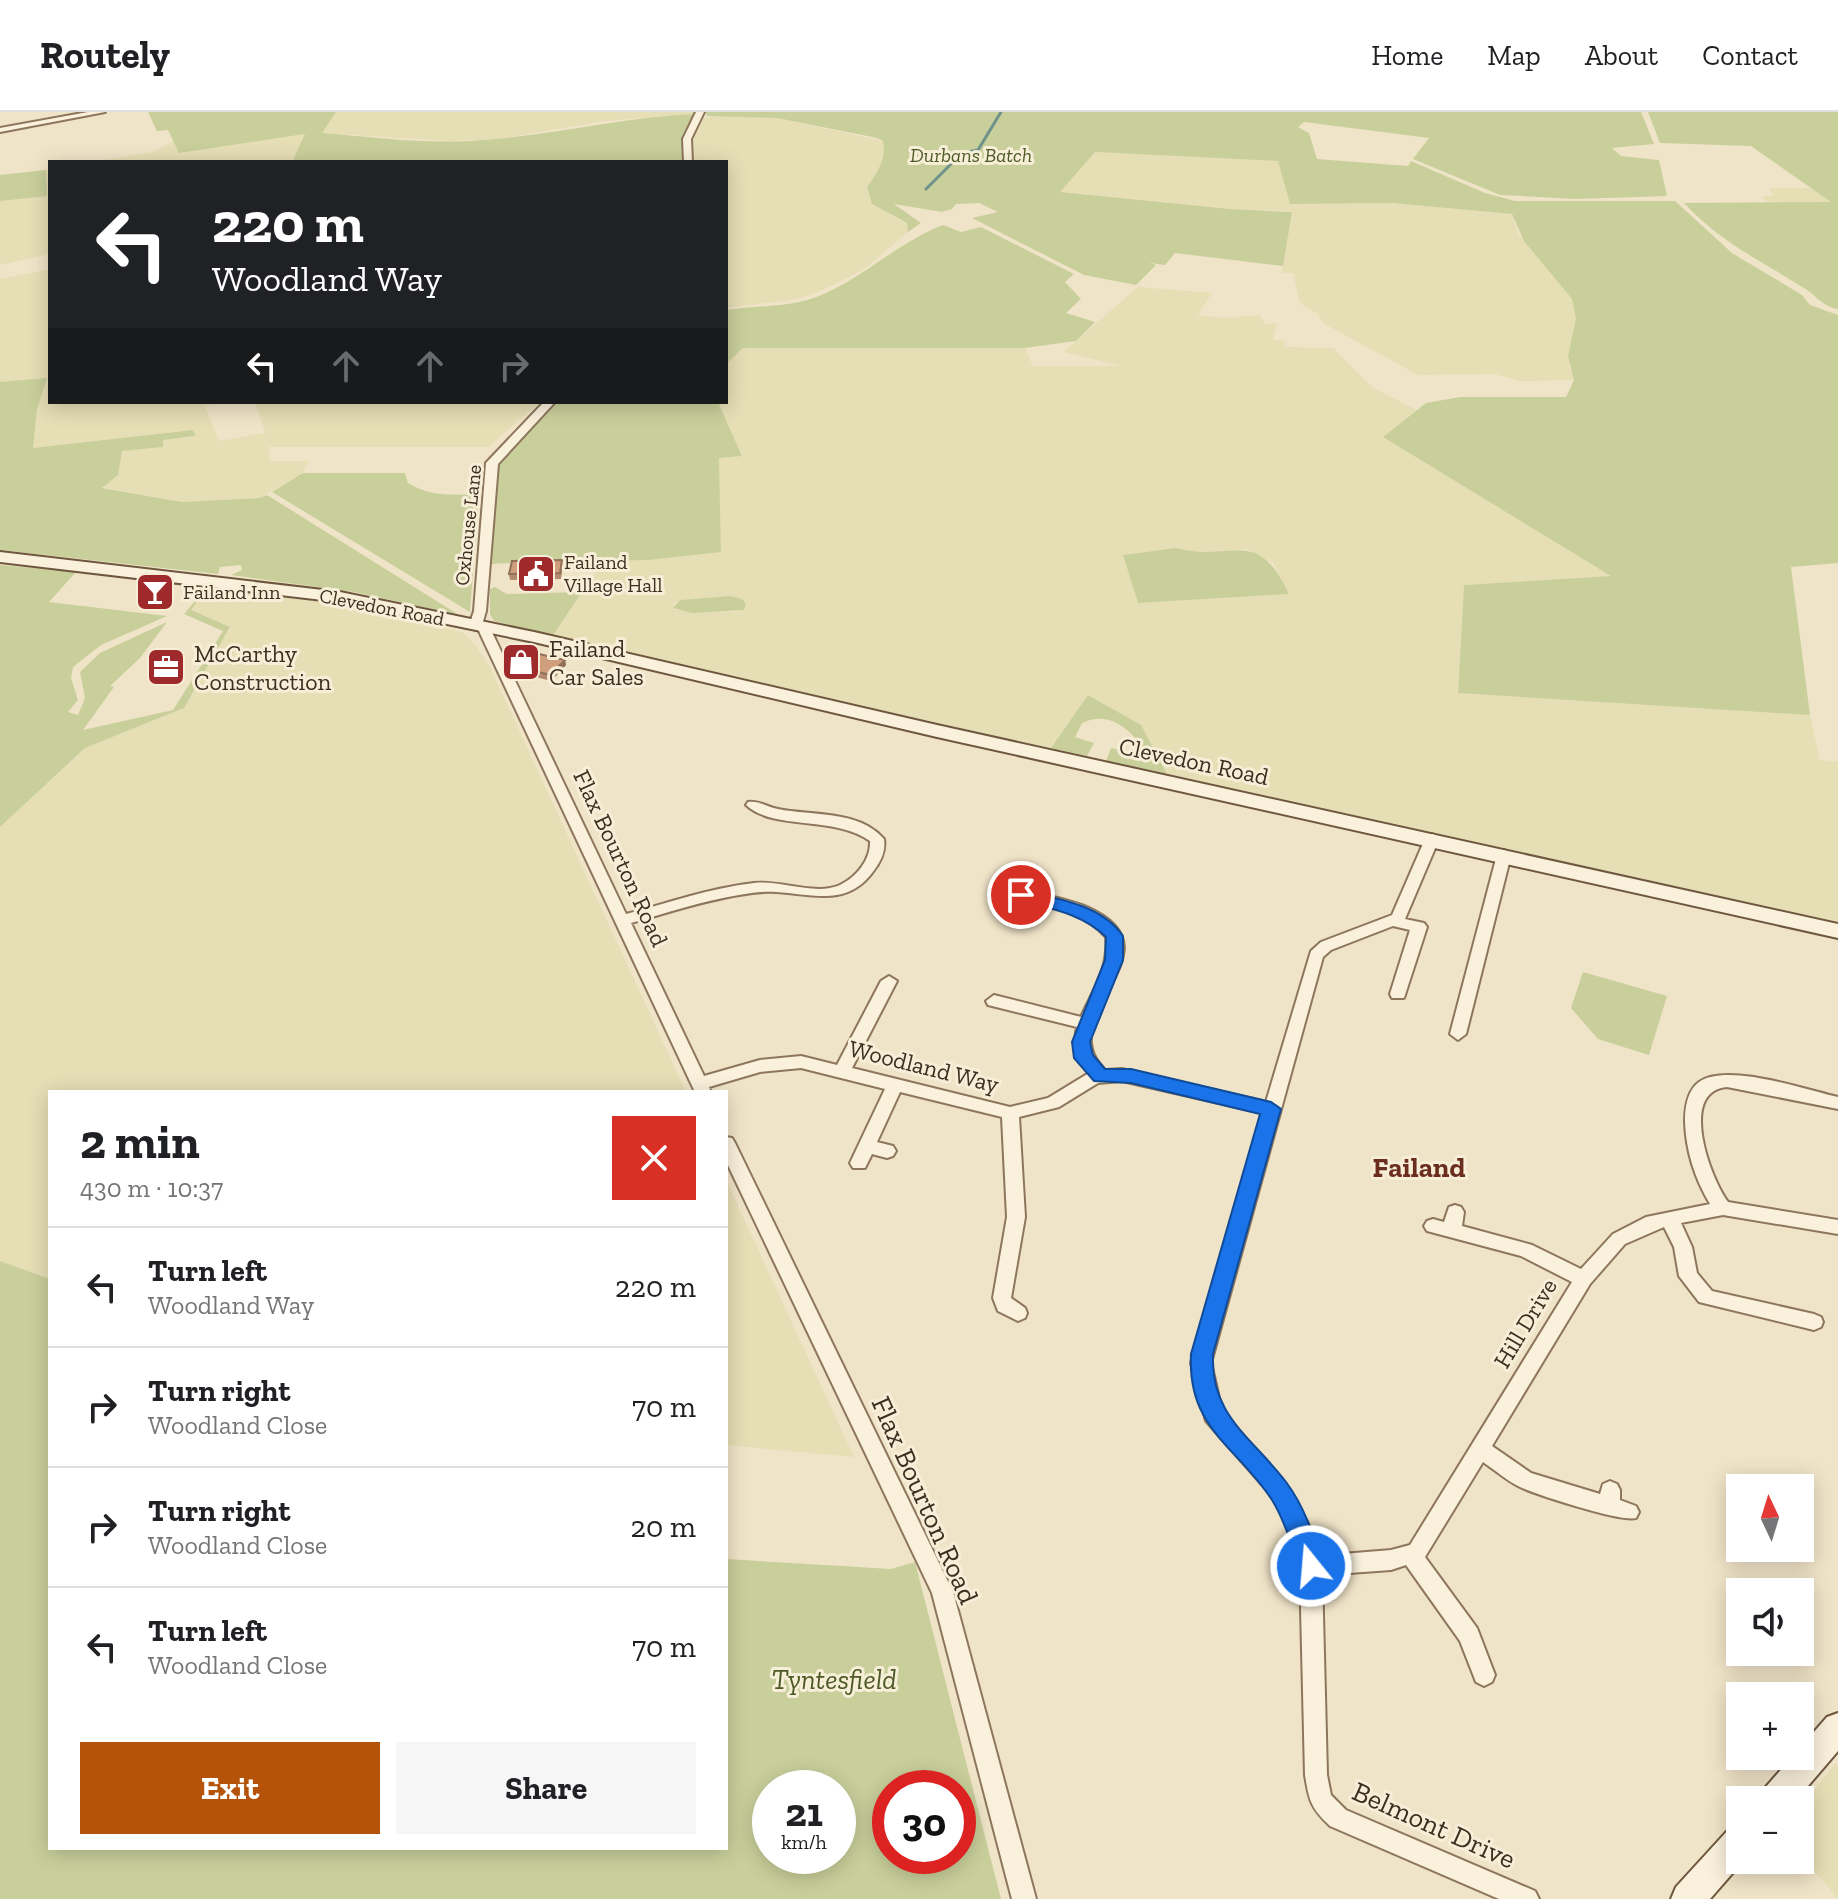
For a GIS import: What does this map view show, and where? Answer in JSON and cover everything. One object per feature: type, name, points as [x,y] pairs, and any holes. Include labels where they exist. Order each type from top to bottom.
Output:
[{"type":"main road","name":"Clevedon Road","points":[[0,557],[313,593],[487,633],[532,639],[1838,931]]},
{"type":"main road","points":[[1787,1786],[1838,1728]]},
{"type":"main road","points":[[1688,1899],[1726,1856]]},
{"type":"street","points":[[0,130],[101,112]]},
{"type":"street","points":[[688,160],[687,139],[700,112]]},
{"type":"street","name":"Oxhouse Lane","points":[[487,633],[480,615],[492,463],[548,404]]},
{"type":"street","name":"Flax Bourton Road","points":[[487,633],[701,1088]]},
{"type":"street","points":[[622,920],[763,887],[845,896],[861,878],[877,850],[877,839],[867,831],[794,814],[760,813]]},
{"type":"street","points":[[1398,994],[1419,927],[1395,921],[1432,839]]},
{"type":"street","points":[[1458,1034],[1504,855]]},
{"type":"street","points":[[1019,891],[1081,911],[1099,921],[1114,936],[1114,960],[1086,1024],[1081,1051],[1100,1076],[1131,1076],[1271,1109]]},
{"type":"street","name":"Belmont Drive","points":[[1395,921],[1326,946],[1316,955],[1202,1354],[1201,1372],[1213,1415],[1279,1490],[1299,1526],[1311,1566],[1316,1775],[1321,1801],[1338,1818],[1527,1899]]},
{"type":"street","points":[[843,1069],[864,1013],[889,981]]},
{"type":"street","points":[[1006,1000],[1086,1024]]},
{"type":"street","name":"Woodland Way","points":[[701,1088],[782,1063],[843,1069],[1010,1113],[1053,1103],[1100,1076]]},
{"type":"street","points":[[1723,1208],[1709,1190],[1699,1166],[1693,1119],[1697,1095],[1702,1088],[1709,1082],[1735,1080],[1838,1103]]},
{"type":"street","points":[[859,1163],[896,1084]]},
{"type":"street","points":[[1010,1113],[1016,1217],[1002,1298],[1005,1306],[1018,1313]]},
{"type":"street","points":[[867,1146],[887,1151]]},
{"type":"street","name":"Flax Bourton Road","points":[[728,1147],[942,1592],[1024,1899]]},
{"type":"street","name":"Hill Drive","points":[[1479,1448],[1583,1279],[1619,1239],[1652,1222],[1723,1208],[1838,1227]]},
{"type":"street","points":[[1669,1218],[1683,1247],[1688,1276],[1698,1291],[1768,1320],[1814,1322]]},
{"type":"street","name":"Hill Drive","points":[[1433,1226],[1454,1221],[1526,1250],[1583,1279]]},
{"type":"street","points":[[1311,1566],[1412,1556],[1421,1548],[1479,1448],[1525,1480],[1616,1503]]},
{"type":"street","points":[[1412,1556],[1469,1635],[1484,1675]]},
{"type":"shaded area","points":[[336,112],[696,114],[605,121],[498,139],[449,141],[321,133]]},
{"type":"shaded area","points":[[728,114],[777,118],[883,141],[885,150],[881,166],[867,187],[872,204],[907,224],[908,232],[863,270],[818,292],[797,299],[728,308],[728,160],[690,160],[688,147],[703,118]]},
{"type":"shaded area","points":[[306,134],[292,160],[102,160],[153,152],[174,141],[180,153]]},
{"type":"shaded area","points":[[1095,152],[1278,161],[1290,204],[1392,203],[1512,214],[1518,233],[1572,298],[1576,319],[1569,365],[1575,380],[1521,381],[1494,374],[1418,375],[1323,323],[1318,314],[1300,303],[1293,273],[1282,273],[1292,211],[1230,209],[1059,192]]},
{"type":"shaded area","points":[[46,170],[48,254],[0,265],[0,201],[46,195]]},
{"type":"shaded area","points":[[1769,188],[1811,188],[1832,203],[1767,202],[1762,196],[1773,196]]},
{"type":"shaded area","points":[[48,269],[48,404],[218,404],[205,406],[219,441],[265,433],[256,404],[538,404],[488,447],[268,447],[270,461],[309,461],[301,475],[259,498],[182,502],[101,487],[121,451],[162,447],[163,440],[195,437],[192,430],[33,448],[37,409],[46,379],[0,382],[0,279]]},
{"type":"shaded area","points":[[1138,287],[1212,293],[1198,315],[1223,318],[1259,315],[1266,324],[1277,323],[1273,340],[1285,341],[1284,347],[1333,348],[1372,387],[1417,410],[1383,437],[1612,576],[1464,585],[1458,693],[1810,715],[1820,760],[1838,762],[1838,923],[1167,774],[1141,725],[1088,695],[1051,748],[552,637],[603,561],[649,560],[721,551],[719,457],[742,456],[719,404],[728,404],[728,362],[743,348],[1025,348],[1033,366],[1122,366],[1063,352]],"holes":[[[1176,548],[1197,552],[1246,549],[1273,563],[1289,594],[1138,603],[1123,555]],[[730,596],[738,612],[674,610],[674,604],[680,600]]]},
{"type":"shaded area","points":[[208,587],[323,602],[462,632],[474,643],[490,667],[685,1090],[48,1090],[48,1278],[0,1261],[0,827],[85,748],[184,708],[230,628],[191,610]]},
{"type":"shaded area","points":[[728,1184],[854,1457],[728,1445]]},
{"type":"shaded area","points":[[1836,1763],[1838,1899],[1814,1871],[1814,1790]]},
{"type":"green space","points":[[148,112],[336,112],[322,133],[442,142],[509,138],[696,114],[683,140],[682,160],[293,160],[305,134],[179,153],[168,130],[157,131]]},
{"type":"green space","name":"Durbans Batch","points":[[705,112],[1641,112],[1654,144],[1612,148],[1621,156],[1659,160],[1667,196],[1576,199],[1500,195],[1413,159],[1429,138],[1304,122],[1298,127],[1309,133],[1317,159],[1408,166],[1411,161],[1485,193],[1515,201],[1675,201],[1732,253],[1802,295],[1810,305],[1838,315],[1838,563],[1791,567],[1810,715],[1458,693],[1464,585],[1611,576],[1383,437],[1426,403],[1460,397],[1566,397],[1574,380],[1568,356],[1576,319],[1572,299],[1524,241],[1512,214],[1392,203],[1290,204],[1278,161],[1095,152],[1060,192],[1292,212],[1283,266],[1175,253],[1165,265],[1149,263],[1156,265],[1136,285],[1084,275],[972,218],[998,212],[979,203],[956,204],[942,212],[894,204],[921,223],[908,232],[907,223],[872,204],[867,187],[878,171],[884,154],[883,141],[877,138],[777,118],[707,116]]},
{"type":"green space","points":[[1648,112],[1838,112],[1838,309],[1825,304],[1728,241],[1684,203],[1831,202],[1751,146],[1660,143]]},
{"type":"green space","points":[[46,170],[47,196],[0,201],[0,175]]},
{"type":"green space","points":[[943,225],[961,232],[981,227],[1074,274],[1065,282],[1081,299],[1066,313],[1095,322],[1076,341],[1025,348],[743,348],[728,362],[728,310],[785,304],[819,296],[851,280]]},
{"type":"green space","points":[[47,378],[37,409],[33,448],[193,430],[196,436],[163,440],[163,447],[122,451],[118,475],[102,488],[182,502],[267,495],[459,615],[354,592],[231,575],[242,570],[241,565],[220,567],[218,574],[0,550],[0,382]]},
{"type":"green space","points":[[554,404],[719,404],[742,456],[719,458],[721,552],[649,560],[603,561],[595,572],[598,564],[585,562],[581,569],[566,560],[491,564],[497,463]]},
{"type":"green space","points":[[303,473],[405,473],[408,483],[425,491],[479,494],[470,612],[272,492]]},
{"type":"green space","points":[[1176,548],[1254,553],[1265,559],[1277,573],[1289,594],[1138,603],[1123,555]]},
{"type":"green space","points":[[0,565],[76,572],[49,602],[167,616],[101,645],[73,667],[71,678],[78,700],[68,712],[78,715],[85,698],[80,672],[100,653],[167,622],[140,658],[110,686],[114,687],[83,730],[173,710],[223,631],[184,614],[201,594],[204,592],[191,610],[230,627],[184,708],[85,748],[0,827]]},
{"type":"green space","points":[[495,587],[507,594],[582,592],[552,637],[494,621],[490,614],[490,589]]},
{"type":"green space","points":[[730,596],[742,599],[746,604],[744,610],[692,613],[673,608],[680,600]]},
{"type":"green space","points":[[1088,695],[1141,725],[1167,774],[1106,761],[1111,748],[1137,754],[1142,745],[1129,732],[1108,720],[1082,723],[1075,737],[1094,743],[1087,756],[1051,748]]},
{"type":"green space","points":[[1583,972],[1667,996],[1649,1055],[1598,1039],[1571,1008]]},
{"type":"green space","name":"Tyntesfield","points":[[0,1261],[48,1278],[48,1850],[728,1850],[728,1559],[891,1569],[915,1562],[968,1770],[872,1770],[872,1874],[976,1874],[976,1801],[1001,1899],[0,1899]]},
{"type":"building","points":[[562,560],[560,573],[509,574],[512,561]]},
{"type":"building","points":[[539,654],[565,660],[550,675],[535,671],[539,667],[528,664]]},
{"type":"waterway","points":[[926,189],[962,153],[978,150],[1001,112]]},
{"type":"place","name":"Failand Village Hall","points":[[536,574]]},
{"type":"place","name":"Failand Inn","points":[[155,592]]},
{"type":"place","name":"Failand Car Sales","points":[[521,662]]},
{"type":"place","name":"McCarthy Construction","points":[[166,667]]},
{"type":"district","name":"Failand","points":[[1419,1167]]},
{"type":"route","points":[[1021,895],[1081,911],[1099,921],[1114,936],[1117,947],[1114,960],[1081,1042],[1084,1058],[1100,1076],[1131,1076],[1271,1109],[1202,1354],[1201,1372],[1209,1408],[1279,1490],[1299,1526],[1311,1566]]}]
